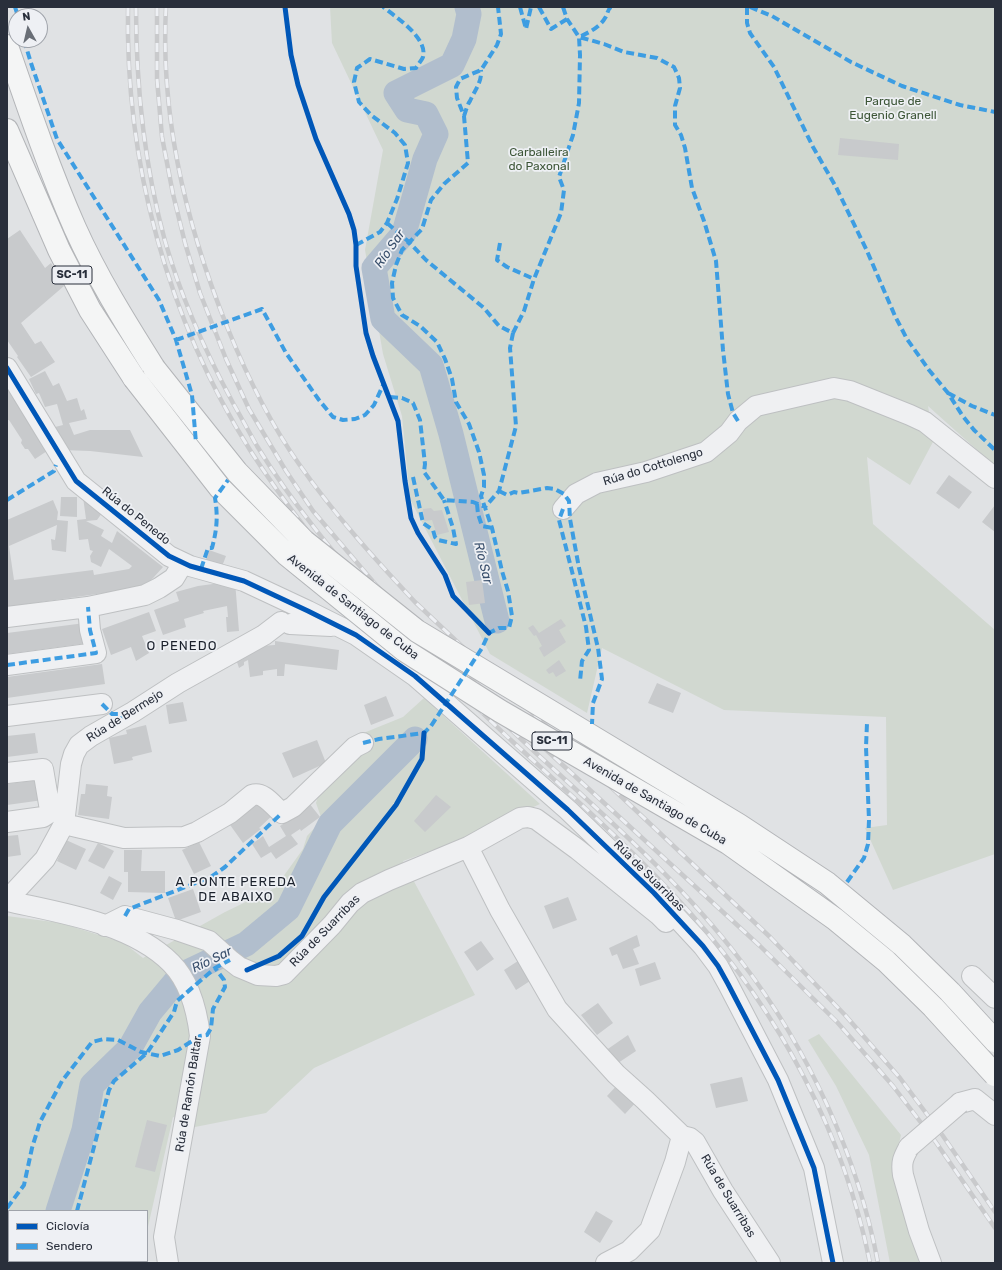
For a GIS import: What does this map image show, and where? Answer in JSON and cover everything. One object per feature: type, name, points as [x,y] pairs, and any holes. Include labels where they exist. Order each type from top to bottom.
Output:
[{"type":"highway","name":"Avenida de Santiago de Cuba","points":[[7,46],[55,178],[76,229],[111,300],[154,368],[237,472],[310,546],[418,631],[739,825],[827,883],[902,945],[950,992],[995,1041]]},
{"type":"highway","name":"SC-11","points":[[7,119],[22,165]]},
{"type":"highway","points":[[7,130],[22,165]]},
{"type":"highway","name":"Avenida de Santiago de Cuba","points":[[22,165],[59,250],[87,303],[134,378],[220,488],[287,555],[404,650],[500,711],[728,843],[835,919],[886,962],[928,1002],[995,1075]]},
{"type":"street","name":"Rúa do Penedo","points":[[7,368],[76,481],[169,556],[190,566],[244,581],[308,611]]},
{"type":"street","name":"Rúa do Cottolengo","points":[[563,509],[576,494],[597,483],[646,472],[706,452],[729,433],[738,421],[756,406],[834,388],[850,391],[925,422],[995,478]]},
{"type":"street","points":[[7,617],[88,607],[145,595],[160,588],[174,578],[183,563]]},
{"type":"street","points":[[276,596],[277,615],[285,623],[340,627]]},
{"type":"street","points":[[7,665],[96,653],[90,630],[88,607]]},
{"type":"street","name":"Rúa de Bermejo","points":[[7,901],[45,859],[64,824],[71,764],[79,745],[91,736],[133,712],[178,683],[285,623],[303,619],[308,611]]},
{"type":"street","name":"Rúa de Suarribas","points":[[308,611],[356,635],[415,676],[568,810],[654,893],[703,946],[718,966],[778,1080],[814,1168],[833,1263]]},
{"type":"street","points":[[7,716],[102,704]]},
{"type":"street","points":[[64,824],[124,838],[184,837],[197,832],[230,813],[255,794],[262,795],[282,813],[286,812],[355,747],[363,743]]},
{"type":"street","points":[[7,773],[41,768],[43,769],[50,810],[49,813],[43,817],[7,822]]},
{"type":"street","name":"Rúa de Suarribas","points":[[105,926],[125,916],[177,930],[209,941],[227,958],[239,966],[258,975],[276,976],[284,974],[332,925],[350,903],[362,893],[468,847],[520,818],[528,816],[536,819],[659,915],[715,975],[728,984]]},
{"type":"street","name":"Rúa de Suarribas","points":[[468,847],[500,910],[557,1009],[616,1074],[682,1136],[690,1138],[695,1142],[723,1191],[770,1263]]},
{"type":"street","name":"Rúa de Ramón Baltar","points":[[7,901],[68,915],[128,934],[144,942],[172,964],[184,981],[198,1018],[200,1036],[164,1237],[168,1263]]},
{"type":"street","points":[[972,976],[995,998]]},
{"type":"street","points":[[931,1263],[919,1231],[903,1176],[903,1158],[909,1147],[960,1104],[975,1099],[995,1115]]},
{"type":"street","points":[[606,1263],[628,1251],[650,1230],[675,1162],[682,1136]]},
{"type":"green space","points":[[330,7],[995,7],[995,466],[928,406],[934,440],[910,485],[867,457],[873,524],[995,630],[995,854],[893,890],[865,828],[887,825],[886,717],[724,710],[602,648],[587,713],[490,654],[410,499],[402,416],[383,354],[365,250],[383,150],[332,43]]},
{"type":"green space","points":[[424,698],[540,804],[458,841],[403,861],[475,995],[314,1068],[266,1113],[195,1127],[173,1117],[148,1227],[148,1210],[8,1210],[8,1262],[140,1263],[7,1263],[7,916],[61,923],[124,943],[143,958],[225,912],[275,888],[303,849],[307,836],[322,820],[316,803],[320,789],[361,734],[403,717]]},
{"type":"green space","points":[[819,1034],[901,1135],[894,1166],[919,1263],[890,1263],[869,1155],[836,1086],[808,1040]]},
{"type":"building","points":[[840,138],[899,144],[898,160],[838,155]]},
{"type":"building","points":[[20,230],[45,268],[51,263],[64,286],[21,323],[35,344],[41,341],[55,362],[31,377],[7,340],[7,239]]},
{"type":"building","points":[[45,371],[53,386],[59,383],[67,401],[77,398],[81,411],[84,409],[87,419],[69,423],[74,435],[90,430],[130,430],[143,457],[90,451],[62,450],[51,428],[63,425],[57,404],[45,407],[39,393],[36,394],[29,379]]},
{"type":"building","points":[[7,385],[50,449],[35,459],[28,449],[25,449],[21,443],[22,440],[9,420],[7,420]]},
{"type":"building","points":[[949,475],[972,492],[959,509],[936,493]]},
{"type":"building","points":[[61,497],[77,497],[77,517],[60,516]]},
{"type":"building","points":[[83,497],[105,509],[97,520],[86,521],[104,530],[101,536],[112,543],[117,531],[163,567],[145,587],[7,607],[7,520],[53,500],[58,512],[57,520],[68,521],[66,552],[52,550],[51,539],[55,540],[57,525],[9,546],[14,580],[93,570],[94,575],[129,569],[132,566],[109,549],[101,567],[91,562],[90,556],[93,551],[90,550],[88,539],[79,540],[77,520],[86,519]]},
{"type":"building","points":[[995,505],[995,532],[982,522]]},
{"type":"building","points":[[431,508],[434,511],[442,510],[449,532],[437,535],[432,520],[424,521],[423,509]]},
{"type":"building","points":[[209,550],[226,556],[221,569],[205,564]]},
{"type":"building","points":[[482,580],[485,603],[469,605],[466,582]]},
{"type":"building","points":[[235,581],[239,631],[227,632],[227,606],[203,611],[204,613],[184,619],[186,627],[163,635],[154,610],[179,601],[176,592],[198,586]]},
{"type":"building","points":[[149,612],[156,631],[142,636],[149,653],[136,661],[131,647],[111,655],[102,629]]},
{"type":"building","points":[[561,619],[566,626],[559,630],[566,642],[544,657],[539,648],[542,646],[536,635],[534,636],[528,628],[533,625],[539,633]]},
{"type":"building","points":[[85,623],[88,643],[7,654],[7,633]]},
{"type":"building","points":[[275,641],[339,650],[337,670],[285,664],[284,676],[277,676],[277,669],[263,671],[263,675],[250,677],[248,660],[239,668],[236,659],[247,651],[260,649],[260,646],[275,645]]},
{"type":"building","points":[[559,660],[566,671],[556,677],[553,672],[549,674],[546,670]]},
{"type":"building","points":[[102,664],[105,684],[7,698],[7,677]]},
{"type":"building","points":[[657,683],[681,693],[673,713],[648,703]]},
{"type":"building","points":[[386,696],[394,716],[371,725],[364,705]]},
{"type":"building","points":[[183,702],[187,721],[169,724],[166,705]]},
{"type":"building","points":[[146,725],[152,752],[132,757],[133,760],[114,764],[109,738],[127,734],[126,730]]},
{"type":"building","points":[[35,733],[38,753],[7,757],[7,736]]},
{"type":"building","points":[[317,740],[326,763],[293,778],[282,753]]},
{"type":"building","points":[[40,780],[43,800],[7,805],[7,784]]},
{"type":"building","points":[[86,784],[108,786],[107,796],[112,797],[109,819],[78,815],[81,794],[85,794]]},
{"type":"building","points":[[436,795],[451,807],[425,832],[414,821]]},
{"type":"building","points":[[257,796],[275,813],[259,828],[261,829],[243,843],[228,822]]},
{"type":"building","points":[[309,803],[320,817],[301,831],[300,829],[291,835],[298,844],[276,859],[271,852],[261,858],[252,844],[263,836],[269,847],[286,836],[280,826],[293,818]]},
{"type":"building","points":[[18,835],[21,855],[7,857],[7,836]]},
{"type":"building","points":[[66,840],[86,849],[76,870],[57,861]]},
{"type":"building","points":[[199,842],[211,866],[194,874],[182,850]]},
{"type":"building","points":[[98,843],[114,851],[104,869],[88,861]]},
{"type":"building","points":[[124,850],[142,850],[141,871],[165,871],[165,893],[128,892],[128,872],[124,872]]},
{"type":"building","points":[[109,876],[122,883],[113,900],[100,893]]},
{"type":"building","points":[[193,889],[201,912],[176,921],[168,898]]},
{"type":"building","points":[[568,897],[577,920],[553,929],[544,906]]},
{"type":"building","points":[[637,935],[640,946],[633,949],[639,964],[623,969],[617,954],[612,956],[609,948]]},
{"type":"building","points":[[481,941],[494,959],[477,971],[464,952]]},
{"type":"building","points":[[518,961],[530,981],[516,990],[504,970]]},
{"type":"building","points":[[655,962],[661,979],[640,986],[635,969]]},
{"type":"building","points":[[598,1003],[613,1023],[597,1035],[581,1015]]},
{"type":"building","points":[[628,1035],[636,1051],[615,1065],[602,1053]]},
{"type":"building","points":[[742,1077],[748,1101],[716,1108],[710,1084]]},
{"type":"building","points":[[620,1082],[639,1099],[625,1114],[607,1096]]},
{"type":"building","points":[[147,1120],[167,1125],[155,1172],[135,1167]]},
{"type":"building","points":[[596,1211],[613,1221],[600,1243],[584,1232]]},
{"type":"waterway","name":"Río Sar","points":[[467,7],[469,14],[464,39],[452,65],[396,93],[407,110],[426,114],[436,134],[425,159],[404,233],[374,268],[383,319],[431,365],[451,434],[497,621]]},
{"type":"waterway","name":"Río Sar","points":[[58,1210],[84,1130],[92,1085],[130,1048],[150,1012],[181,975],[246,944],[288,909],[330,824],[415,739]]},
{"type":"railway","points":[[128,7],[129,65],[134,123],[143,180],[157,237],[174,293],[196,347],[221,399],[250,450],[308,532],[373,608],[513,742],[627,848],[671,892],[724,953],[753,992],[780,1034],[804,1077],[825,1122],[843,1168],[858,1215],[870,1263]]},
{"type":"railway","points":[[136,7],[136,37],[143,125],[152,183],[165,241],[178,283],[203,344],[257,446],[299,508],[346,567],[379,605],[516,735],[643,852],[694,905],[741,961],[765,994],[787,1029],[827,1104],[857,1183],[869,1223],[878,1263]]},
{"type":"railway","points":[[157,7],[157,79],[162,137],[173,194],[185,243],[200,293],[226,359],[249,409],[286,471],[313,511],[376,585],[518,724],[760,946],[837,1022],[893,1086],[935,1141],[995,1228]]},
{"type":"railway","points":[[166,7],[165,48],[167,90],[172,131],[179,171],[200,252],[213,291],[243,364],[269,416],[299,464],[340,518],[415,602],[770,937],[845,1015],[900,1078],[943,1136],[995,1212]]},
{"type":"marked path","points":[[356,245],[380,232],[387,223],[397,199],[408,163],[405,145],[395,133],[371,115],[359,102],[354,82],[357,68],[370,59],[404,69],[416,68],[423,57],[421,43],[416,35],[403,22],[383,7]]},
{"type":"marked path","points":[[363,743],[379,739],[424,733],[431,726],[482,648],[489,633],[499,628],[509,628],[512,616],[508,591],[492,528],[481,496],[484,487],[484,475],[479,452],[469,424],[456,402],[452,379],[437,342],[420,326],[402,315],[393,298],[392,283],[396,265],[402,250],[422,229],[431,200],[444,184],[468,163],[464,116],[457,98],[456,87],[460,79],[481,70],[497,45],[501,34],[498,7]]},
{"type":"marked path","points":[[520,7],[526,29],[531,7]]},
{"type":"marked path","points":[[539,7],[551,29],[567,19]]},
{"type":"marked path","points":[[563,7],[567,19],[579,37],[604,44],[624,52],[657,58],[674,67],[679,78],[680,88],[675,106],[675,125],[681,135],[685,148],[692,188],[716,261],[728,394],[733,413],[738,421]]},
{"type":"marked path","points":[[513,333],[524,311],[534,279],[561,213],[564,190],[559,177],[573,135],[579,103],[579,37],[597,27],[606,17],[611,7]]},
{"type":"marked path","points":[[747,7],[747,23],[750,33],[774,67],[813,147],[836,187],[907,339],[929,370],[948,393],[962,415],[974,430],[995,450]]},
{"type":"marked path","points":[[750,7],[772,16],[851,62],[902,86],[960,105],[995,112]]},
{"type":"marked path","points":[[26,48],[57,139],[159,300],[176,340],[192,395],[196,443]]},
{"type":"marked path","points":[[464,116],[479,82],[481,70]]},
{"type":"marked path","points":[[387,223],[409,242],[426,260],[484,308],[499,326],[513,333],[510,348],[516,426],[499,491],[485,507]]},
{"type":"marked path","points":[[500,243],[497,260],[507,267],[534,279]]},
{"type":"marked path","points":[[176,340],[262,309],[286,353],[319,400],[333,417],[343,420],[355,419],[365,415],[374,405],[384,383]]},
{"type":"marked path","points":[[948,393],[972,406],[995,415]]},
{"type":"marked path","points":[[390,397],[402,398],[413,403],[420,420],[425,464],[424,472],[444,500],[473,502],[485,507]]},
{"type":"marked path","points":[[7,500],[54,471],[56,465]]},
{"type":"marked path","points":[[413,477],[423,523],[433,530],[435,537],[438,540],[456,544],[453,528],[444,500]]},
{"type":"marked path","points":[[201,569],[208,548],[212,548],[215,535],[217,517],[215,498],[228,480]]},
{"type":"marked path","points":[[499,491],[507,495],[514,492],[519,493],[547,488],[555,489],[564,494],[569,501],[570,519],[579,568],[598,648],[602,679],[593,703],[592,724]]},
{"type":"marked path","points":[[477,504],[478,514],[482,526],[492,528]]},
{"type":"marked path","points":[[563,509],[559,520],[586,627],[589,650],[582,661],[580,681]]},
{"type":"marked path","points":[[7,665],[96,653],[90,630],[88,607]]},
{"type":"marked path","points":[[102,704],[112,714],[120,714],[124,717]]},
{"type":"marked path","points":[[847,882],[864,858],[868,844],[867,723]]},
{"type":"marked path","points":[[125,916],[129,909],[211,877],[225,867],[282,813]]},
{"type":"marked path","points":[[77,1210],[109,1090],[114,1081],[147,1053],[174,1012],[177,1001],[215,968],[230,960]]},
{"type":"marked path","points":[[7,1208],[24,1185],[32,1148],[40,1122],[62,1081],[92,1042],[104,1039],[118,1040],[141,1052],[160,1056],[178,1050],[200,1036],[207,1035],[211,1028],[213,1009],[225,987],[224,980],[215,968]]},
{"type":"cycle path","points":[[285,7],[291,55],[298,85],[316,139],[349,214],[354,230],[356,266],[366,333],[373,356],[398,421],[411,518],[418,533],[445,575],[453,596],[489,633]]},
{"type":"cycle path","points":[[7,368],[76,481],[169,556],[190,566],[244,581],[308,611],[356,635],[415,676],[568,810],[654,893],[703,946],[718,966],[778,1080],[814,1168],[833,1263]]},
{"type":"cycle path","points":[[247,970],[279,956],[302,936],[324,897],[396,805],[422,759],[424,733]]},
{"type":"district","name":"O PENEDO","points":[[182,646]]},
{"type":"district","name":"A PONTE PEREDA DE ABAIXO","points":[[236,890]]},
{"type":"park label","name":"Parque de Eugenio Granell","points":[[893,109]]},
{"type":"park label","name":"Carballeira do Paxonal","points":[[539,160]]}]
